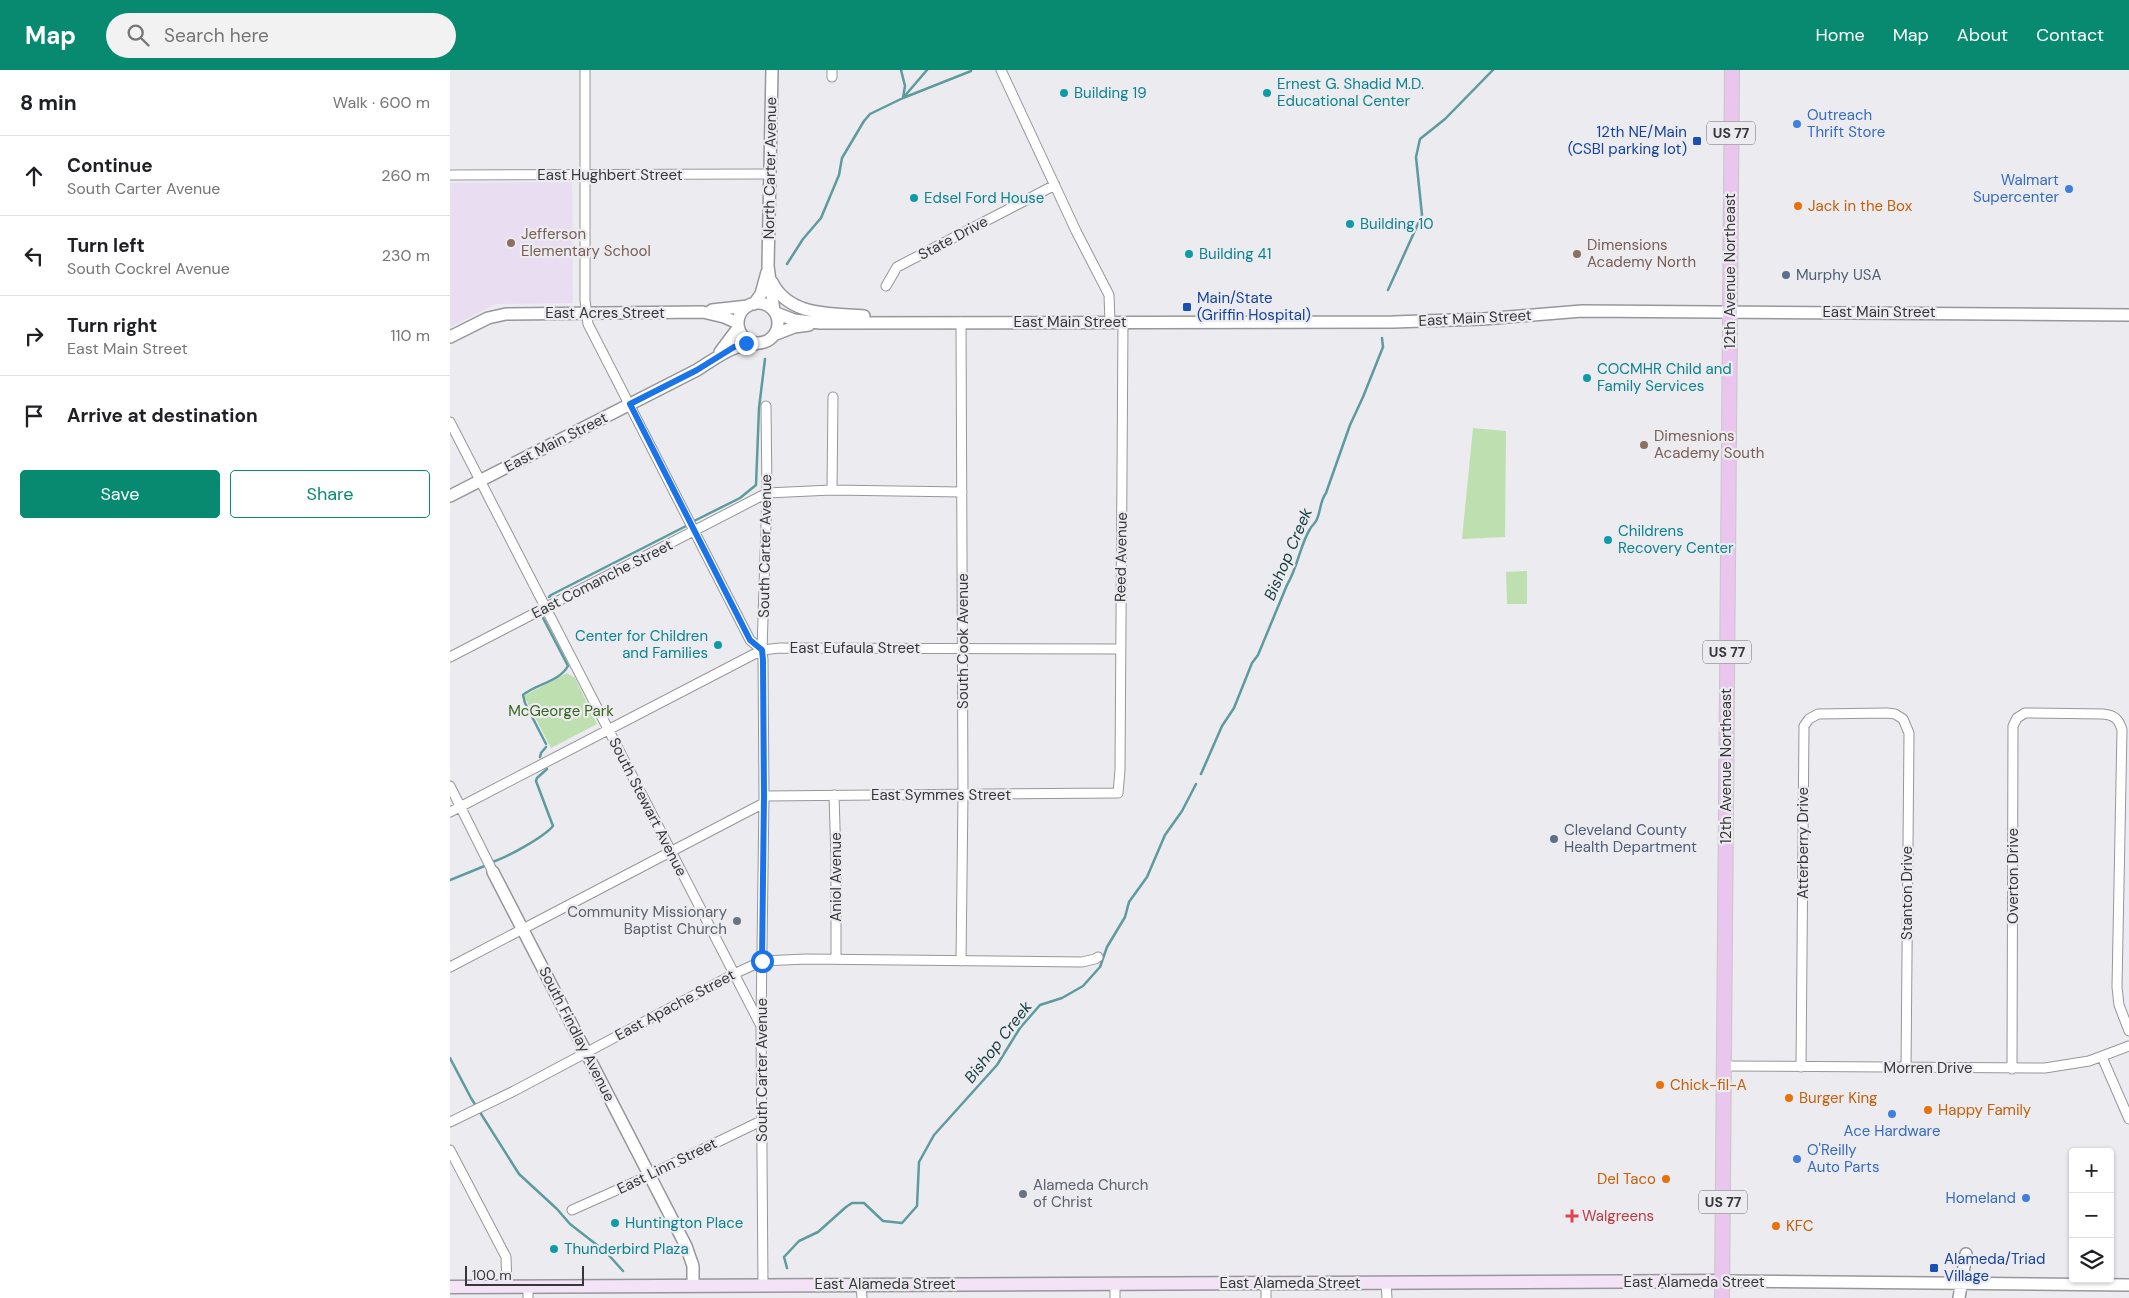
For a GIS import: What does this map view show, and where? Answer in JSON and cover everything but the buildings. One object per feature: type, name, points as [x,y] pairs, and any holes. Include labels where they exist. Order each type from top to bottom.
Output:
[{"type":"main road","name":"12th Avenue Northeast","points":[[1722,1281],[1732,70]]},
{"type":"main road","name":"East Alameda Street","points":[[450,1286],[507,1286],[528,1292],[693,1286],[861,1284],[1722,1281]]},
{"type":"main road","name":"US 77","points":[[1722,1281],[1722,1298]]},
{"type":"street","points":[[585,70],[586,312],[588,324],[750,640],[762,650]]},
{"type":"street","name":"North Carter Avenue","points":[[772,70],[769,272],[775,312]]},
{"type":"street","points":[[1001,70],[1054,185],[1108,295],[1110,322]]},
{"type":"street","name":"East Hughbert Street","points":[[450,175],[770,174]]},
{"type":"street","name":"State Drive","points":[[886,286],[897,267],[1054,185]]},
{"type":"street","points":[[769,272],[782,296],[798,308],[921,322]]},
{"type":"street","name":"North Carter Avenue","points":[[751,305],[761,294],[769,272]]},
{"type":"street","points":[[751,305],[768,306],[775,312],[779,320],[776,334],[768,342],[756,344],[748,341],[742,335],[738,325],[742,311],[751,305]]},
{"type":"street","name":"East Acres Street","points":[[450,338],[488,318],[506,314],[703,312],[751,305]]},
{"type":"street","name":"East Main Street","points":[[775,312],[794,320],[820,323],[1393,322],[1483,319],[1582,311],[2129,315]]},
{"type":"street","name":"East Acres Street","points":[[703,312],[724,317],[738,325]]},
{"type":"street","name":"South Cook Avenue","points":[[961,322],[963,649],[961,961]]},
{"type":"street","name":"Reed Avenue","points":[[1118,793],[1120,770],[1123,322]]},
{"type":"street","name":"East Main Street","points":[[776,334],[794,327],[820,323]]},
{"type":"street","name":"East Main Street","points":[[715,358],[738,325]]},
{"type":"street","name":"East Main Street","points":[[450,496],[697,370],[734,347],[746,343],[756,344]]},
{"type":"street","points":[[832,490],[833,398]]},
{"type":"street","name":"South Carter Avenue","points":[[763,1285],[761,1026],[764,800],[762,650],[767,493],[766,406]]},
{"type":"street","name":"South Stewart Avenue","points":[[450,422],[761,1026]]},
{"type":"street","name":"East Comanche Street","points":[[450,657],[694,529],[767,493],[832,490],[962,492]]},
{"type":"street","name":"East Eufaula Street","points":[[450,812],[608,728],[762,650],[780,648],[1120,649]]},
{"type":"street","name":"Atterberry Drive","points":[[1801,1067],[1804,726],[1813,716],[1825,713],[1887,713],[1895,714],[1903,719]]},
{"type":"street","name":"Overton Drive","points":[[2012,1069],[2013,726],[2017,718],[2025,713],[2103,714],[2114,717],[2122,730],[2117,987],[2119,1005],[2129,1031]]},
{"type":"street","name":"Stanton Drive","points":[[1903,719],[1909,733],[1906,1068]]},
{"type":"street","name":"South Findlay Avenue","points":[[450,786],[686,1246],[693,1266],[693,1286]]},
{"type":"street","name":"East Symmes Street","points":[[450,967],[672,852],[764,800],[834,795],[1118,793]]},
{"type":"street","name":"Aniol Avenue","points":[[834,795],[836,960]]},
{"type":"street","name":"East Apache Street","points":[[450,1122],[762,961],[806,959],[1082,962],[1098,957]]},
{"type":"street","name":"Morren Drive","points":[[1724,1066],[2012,1069],[2062,1066],[2102,1057],[2129,1046]]},
{"type":"street","points":[[2102,1057],[2129,1119]]},
{"type":"street","name":"East Linn Street","points":[[572,1210],[650,1175],[761,1121]]},
{"type":"street","points":[[450,1150],[506,1257],[507,1286]]},
{"type":"street","points":[[1960,1298],[1966,1254]]},
{"type":"street","name":"East Alameda Street","points":[[1722,1281],[2129,1285]]},
{"type":"street","points":[[1386,1282],[1387,1298]]},
{"type":"street","points":[[1114,1283],[1115,1298]]},
{"type":"street","points":[[1266,1283],[1266,1298]]},
{"type":"street","points":[[861,1284],[862,1298]]},
{"type":"shaded area","name":"Jefferson Elementary School","points":[[572,182],[573,303],[496,304],[450,327],[450,183]]},
{"type":"green space","points":[[1473,428],[1506,431],[1505,537],[1462,539]]},
{"type":"green space","points":[[1527,571],[1527,604],[1507,604],[1506,572]]},
{"type":"green space","name":"McGeorge Park","points":[[567,673],[575,678],[597,724],[551,748],[524,696]]},
{"type":"waterway","points":[[901,70],[905,86],[903,98],[971,71]]},
{"type":"waterway","points":[[787,264],[803,239],[821,218],[839,175],[842,158],[864,121],[870,114],[903,98],[927,70]]},
{"type":"waterway","name":"Bishop Creek","points":[[1388,290],[1422,215],[1416,157],[1420,139],[1445,119],[1493,70]]},
{"type":"waterway","name":"Bishop Creek","points":[[1201,774],[1222,726],[1234,708],[1252,663],[1258,655],[1294,571],[1307,535],[1318,516],[1350,425],[1383,347],[1382,338]]},
{"type":"waterway","points":[[692,522],[740,498],[756,485],[759,408],[765,359]]},
{"type":"waterway","points":[[549,597],[688,525]]},
{"type":"waterway","points":[[542,616],[568,666],[559,676],[523,695],[525,703],[546,744]]},
{"type":"waterway","points":[[540,757],[546,747]]},
{"type":"waterway","points":[[492,862],[524,847],[542,836],[553,826],[536,781],[547,769]]},
{"type":"waterway","name":"Bishop Creek","points":[[787,1268],[784,1257],[799,1241],[818,1232],[852,1203],[864,1203],[883,1221],[902,1223],[917,1206],[919,1162],[934,1135],[997,1065],[1020,1028],[1040,1005],[1062,998],[1083,986],[1100,967],[1107,947],[1125,917],[1129,902],[1147,877],[1165,835],[1182,811],[1196,784]]},
{"type":"waterway","points":[[450,880],[487,865]]},
{"type":"waterway","points":[[450,1058],[471,1098],[519,1174],[557,1209],[570,1224],[606,1252],[623,1271]]},
{"type":"place","name":"Building 19","points":[[1064,93]]},
{"type":"place","name":"Ernest G. Shadid M.D. Educational Center","points":[[1267,93]]},
{"type":"place","name":"Outreach Thrift Store","points":[[1797,124]]},
{"type":"place","name":"12th NE/Main (CSBI parking lot)","points":[[1697,141]]},
{"type":"place","name":"Walmart Supercenter","points":[[2069,189]]},
{"type":"place","name":"Edsel Ford House","points":[[914,198]]},
{"type":"place","name":"Jack in the Box","points":[[1798,206]]},
{"type":"place","name":"Building 10","points":[[1350,224]]},
{"type":"place","name":"Jefferson Elementary School","points":[[511,243]]},
{"type":"place","name":"Building 41","points":[[1189,254]]},
{"type":"place","name":"Dimensions Academy North","points":[[1577,254]]},
{"type":"place","name":"Murphy USA","points":[[1786,275]]},
{"type":"place","name":"Main/State (Griffin Hospital)","points":[[1187,307]]},
{"type":"place","name":"COCMHR Child and Family Services","points":[[1587,378]]},
{"type":"place","name":"Dimesnions Academy South","points":[[1644,445]]},
{"type":"place","name":"Childrens Recovery Center","points":[[1608,540]]},
{"type":"place","name":"Center for Children and Families","points":[[718,645]]},
{"type":"place","name":"Cleveland County Health Department","points":[[1554,839]]},
{"type":"place","name":"Community Missionary Baptist Church","points":[[737,921]]},
{"type":"place","name":"Chick-fil-A","points":[[1660,1085]]},
{"type":"place","name":"Burger King","points":[[1789,1098]]},
{"type":"place","name":"Happy Family","points":[[1928,1110]]},
{"type":"place","name":"Ace Hardware","points":[[1892,1114]]},
{"type":"place","name":"O'Reilly Auto Parts","points":[[1797,1159]]},
{"type":"place","name":"Del Taco","points":[[1666,1179]]},
{"type":"place","name":"Alameda Church of Christ","points":[[1023,1194]]},
{"type":"place","name":"Homeland","points":[[2026,1198]]},
{"type":"place","name":"Walgreens","points":[[1572,1216]]},
{"type":"place","name":"Huntington Place","points":[[615,1223]]},
{"type":"place","name":"KFC","points":[[1776,1226]]},
{"type":"place","name":"Thunderbird Plaza","points":[[554,1249]]},
{"type":"place","name":"Alameda/Triad Village","points":[[1934,1268]]},
{"type":"route","points":[[746,343],[734,347],[697,370],[630,404],[750,640],[762,650],[764,796],[762,961]]}]
